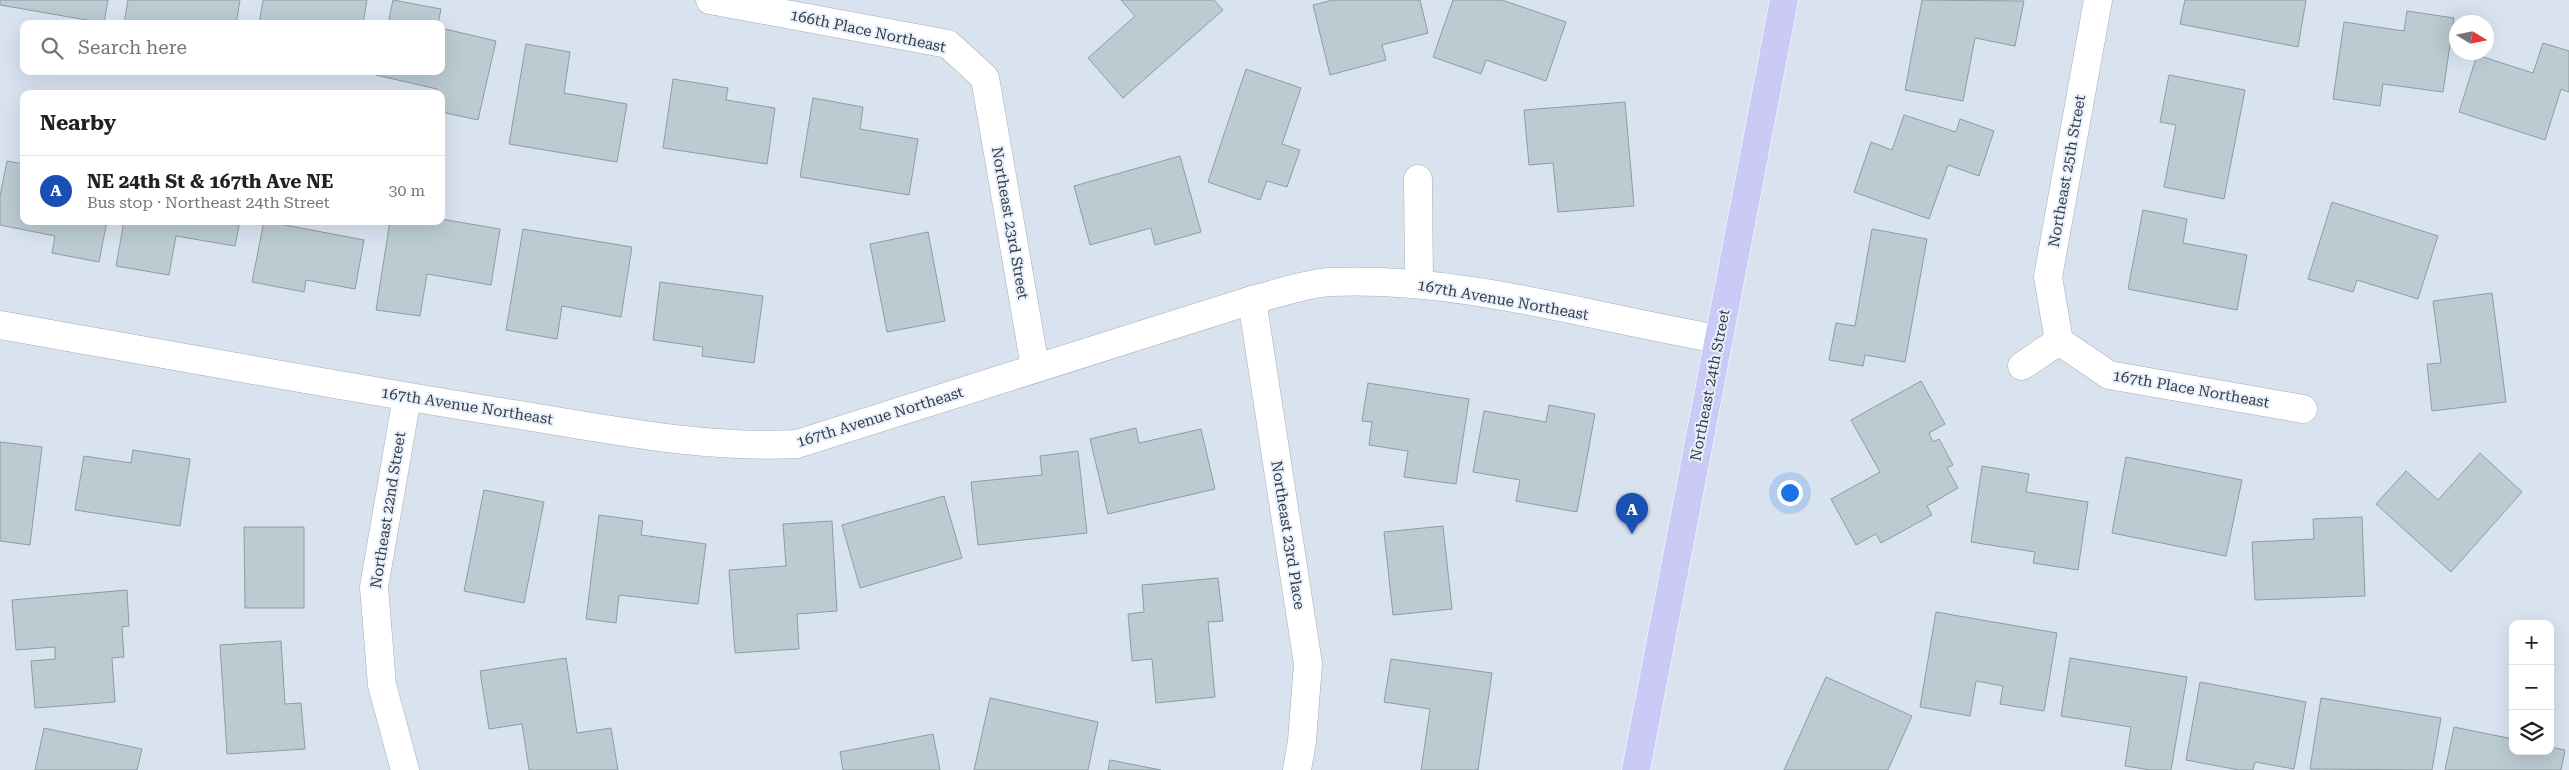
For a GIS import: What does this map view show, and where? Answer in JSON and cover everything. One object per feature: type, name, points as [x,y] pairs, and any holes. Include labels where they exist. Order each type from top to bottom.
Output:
[{"type":"main road","name":"Northeast 24th Street","points":[[1636,770],[1784,0]]},
{"type":"street","name":"166th Place Northeast","points":[[710,0],[948,44],[985,78]]},
{"type":"street","name":"Northeast 25th Street","points":[[2060,341],[2048,277],[2098,0]]},
{"type":"street","name":"Northeast 23rd Street","points":[[985,78],[1035,367]]},
{"type":"street","points":[[1418,179],[1419,283]]},
{"type":"street","name":"167th Avenue Northeast","points":[[0,325],[406,397],[699,443],[771,446],[797,444],[1035,367],[1252,300],[1327,282],[1419,283],[1515,299],[1719,339]]},
{"type":"street","name":"Northeast 23rd Place","points":[[1252,300],[1308,664],[1302,741],[1297,770]]},
{"type":"street","points":[[2022,366],[2060,341]]},
{"type":"street","name":"167th Place Northeast","points":[[2060,341],[2109,375],[2303,409]]},
{"type":"street","name":"Northeast 22nd Street","points":[[406,397],[374,587],[382,685],[406,770]]},
{"type":"building","points":[[0,0],[108,0],[105,20],[87,20],[0,5]]},
{"type":"building","points":[[128,0],[240,0],[237,20],[125,20]]},
{"type":"building","points":[[263,0],[367,0],[364,20],[260,20]]},
{"type":"building","points":[[393,0],[441,9],[439,20],[389,20]]},
{"type":"building","points":[[1121,0],[1214,0],[1223,10],[1123,98],[1088,58],[1135,16]]},
{"type":"building","points":[[1333,0],[1420,0],[1428,33],[1382,45],[1386,60],[1330,75],[1313,5]]},
{"type":"building","points":[[1453,0],[1502,0],[1566,22],[1546,81],[1486,60],[1481,74],[1433,57]]},
{"type":"building","points":[[1922,0],[2024,1],[2015,46],[1975,38],[1963,101],[1905,90]]},
{"type":"building","points":[[2185,0],[2306,0],[2298,47],[2180,24]]},
{"type":"building","points":[[2407,11],[2449,17],[2449,52],[2443,92],[2383,84],[2380,106],[2333,99],[2344,22],[2404,31]]},
{"type":"building","points":[[445,29],[496,41],[478,120],[445,113],[445,90],[376,75],[445,75]]},
{"type":"building","points":[[2543,43],[2569,51],[2569,92],[2561,89],[2545,140],[2459,112],[2475,60],[2493,60],[2533,73]]},
{"type":"building","points":[[526,44],[570,52],[564,93],[627,104],[617,162],[509,144]]},
{"type":"building","points":[[1246,69],[1301,88],[1282,144],[1300,150],[1287,187],[1267,181],[1260,200],[1208,182]]},
{"type":"building","points":[[2169,75],[2245,90],[2224,199],[2164,187],[2176,125],[2160,122]]},
{"type":"building","points":[[673,79],[728,88],[726,100],[775,108],[767,164],[663,148]]},
{"type":"building","points":[[813,98],[863,107],[860,129],[918,139],[909,195],[800,177]]},
{"type":"building","points":[[1625,102],[1634,206],[1558,212],[1553,163],[1529,165],[1524,110]]},
{"type":"building","points":[[1904,115],[1956,132],[1960,119],[1994,131],[1979,176],[1948,165],[1929,219],[1854,192],[1871,142],[1892,150]]},
{"type":"building","points":[[1180,156],[1201,232],[1155,245],[1151,228],[1090,245],[1074,186]]},
{"type":"building","points":[[7,161],[20,163],[20,225],[106,225],[99,262],[52,253],[55,236],[0,225],[0,196]]},
{"type":"building","points":[[2332,202],[2438,236],[2418,299],[2357,280],[2353,292],[2308,279]]},
{"type":"building","points":[[2143,210],[2187,219],[2183,243],[2247,255],[2237,310],[2128,289]]},
{"type":"building","points":[[445,220],[500,229],[491,285],[427,274],[420,316],[376,310],[389,225],[445,225]]},
{"type":"building","points":[[123,225],[239,225],[235,246],[176,236],[169,275],[116,266]]},
{"type":"building","points":[[263,225],[285,225],[364,240],[355,289],[306,280],[304,292],[252,282]]},
{"type":"building","points":[[523,229],[632,247],[621,317],[562,306],[557,339],[506,330]]},
{"type":"building","points":[[1872,229],[1927,239],[1905,362],[1865,355],[1863,366],[1829,360],[1836,323],[1855,326]]},
{"type":"building","points":[[928,232],[945,321],[887,332],[870,244]]},
{"type":"building","points":[[660,282],[763,296],[754,363],[702,356],[703,347],[653,340]]},
{"type":"building","points":[[2492,293],[2506,402],[2432,411],[2427,364],[2441,363],[2433,301]]},
{"type":"building","points":[[1921,381],[1945,424],[1929,433],[1933,442],[1939,439],[1953,465],[1947,468],[1958,488],[1927,506],[1932,515],[1881,543],[1876,534],[1856,545],[1831,499],[1880,472],[1851,420]]},
{"type":"building","points":[[1368,383],[1469,399],[1456,484],[1404,477],[1408,451],[1369,445],[1372,422],[1362,421]]},
{"type":"building","points":[[1549,405],[1595,414],[1577,512],[1516,501],[1520,480],[1473,472],[1484,411],[1546,422]]},
{"type":"building","points":[[1136,428],[1139,443],[1201,429],[1215,489],[1108,514],[1090,439]]},
{"type":"building","points":[[0,442],[42,447],[30,545],[0,541]]},
{"type":"building","points":[[133,450],[190,459],[180,526],[75,510],[84,456],[131,463]]},
{"type":"building","points":[[1078,451],[1087,533],[978,545],[971,482],[1042,475],[1040,456]]},
{"type":"building","points":[[2480,453],[2522,492],[2451,572],[2376,504],[2406,471],[2438,500]]},
{"type":"building","points":[[2126,457],[2242,480],[2226,556],[2112,533]]},
{"type":"building","points":[[1982,466],[2029,474],[2026,492],[2088,502],[2078,570],[2033,563],[2035,552],[1971,542]]},
{"type":"building","points":[[484,490],[544,502],[524,603],[464,591]]},
{"type":"building","points":[[944,496],[962,558],[860,588],[842,525]]},
{"type":"building","points":[[599,515],[643,521],[641,535],[706,544],[698,604],[619,595],[616,623],[586,619]]},
{"type":"building","points":[[2362,517],[2365,596],[2255,600],[2252,542],[2314,539],[2313,519]]},
{"type":"building","points":[[832,521],[837,611],[797,614],[799,649],[735,653],[729,570],[786,566],[783,524]]},
{"type":"building","points":[[1443,526],[1452,609],[1393,615],[1384,532]]},
{"type":"building","points":[[244,527],[304,527],[304,608],[245,608]]},
{"type":"building","points":[[1218,578],[1223,621],[1208,622],[1215,697],[1156,703],[1152,659],[1132,661],[1128,614],[1144,612],[1142,585]]},
{"type":"building","points":[[127,590],[129,626],[122,627],[124,657],[112,658],[115,702],[35,708],[31,661],[55,659],[55,647],[16,650],[12,600]]},
{"type":"building","points":[[1936,612],[2057,633],[2044,711],[2000,704],[2003,686],[1976,681],[1970,716],[1920,707]]},
{"type":"building","points":[[281,641],[285,704],[301,703],[305,749],[227,754],[220,645]]},
{"type":"building","points":[[566,658],[577,733],[611,728],[618,770],[529,770],[522,724],[489,729],[480,671]]},
{"type":"building","points":[[2070,658],[2187,677],[2171,770],[2151,770],[2125,766],[2131,727],[2061,716]]},
{"type":"building","points":[[1391,659],[1492,673],[1478,770],[1421,770],[1430,709],[1384,702]]},
{"type":"building","points":[[1826,677],[1912,716],[1888,770],[1784,770]]},
{"type":"building","points":[[2200,682],[2306,702],[2294,769],[2255,762],[2253,770],[2239,770],[2186,760]]},
{"type":"building","points":[[990,698],[1098,722],[1088,770],[974,770]]},
{"type":"building","points":[[2321,698],[2441,718],[2432,770],[2310,769]]},
{"type":"building","points":[[2454,727],[2509,738],[2509,755],[2554,755],[2554,748],[2565,750],[2561,770],[2445,770]]},
{"type":"building","points":[[44,728],[142,749],[137,770],[35,770]]},
{"type":"building","points":[[933,734],[940,770],[843,770],[840,752]]},
{"type":"building","points":[[1110,760],[1161,770],[1108,770]]},
{"type":"place","name":"NE 24th St & 167th Ave NE","points":[[1632,534]]}]
